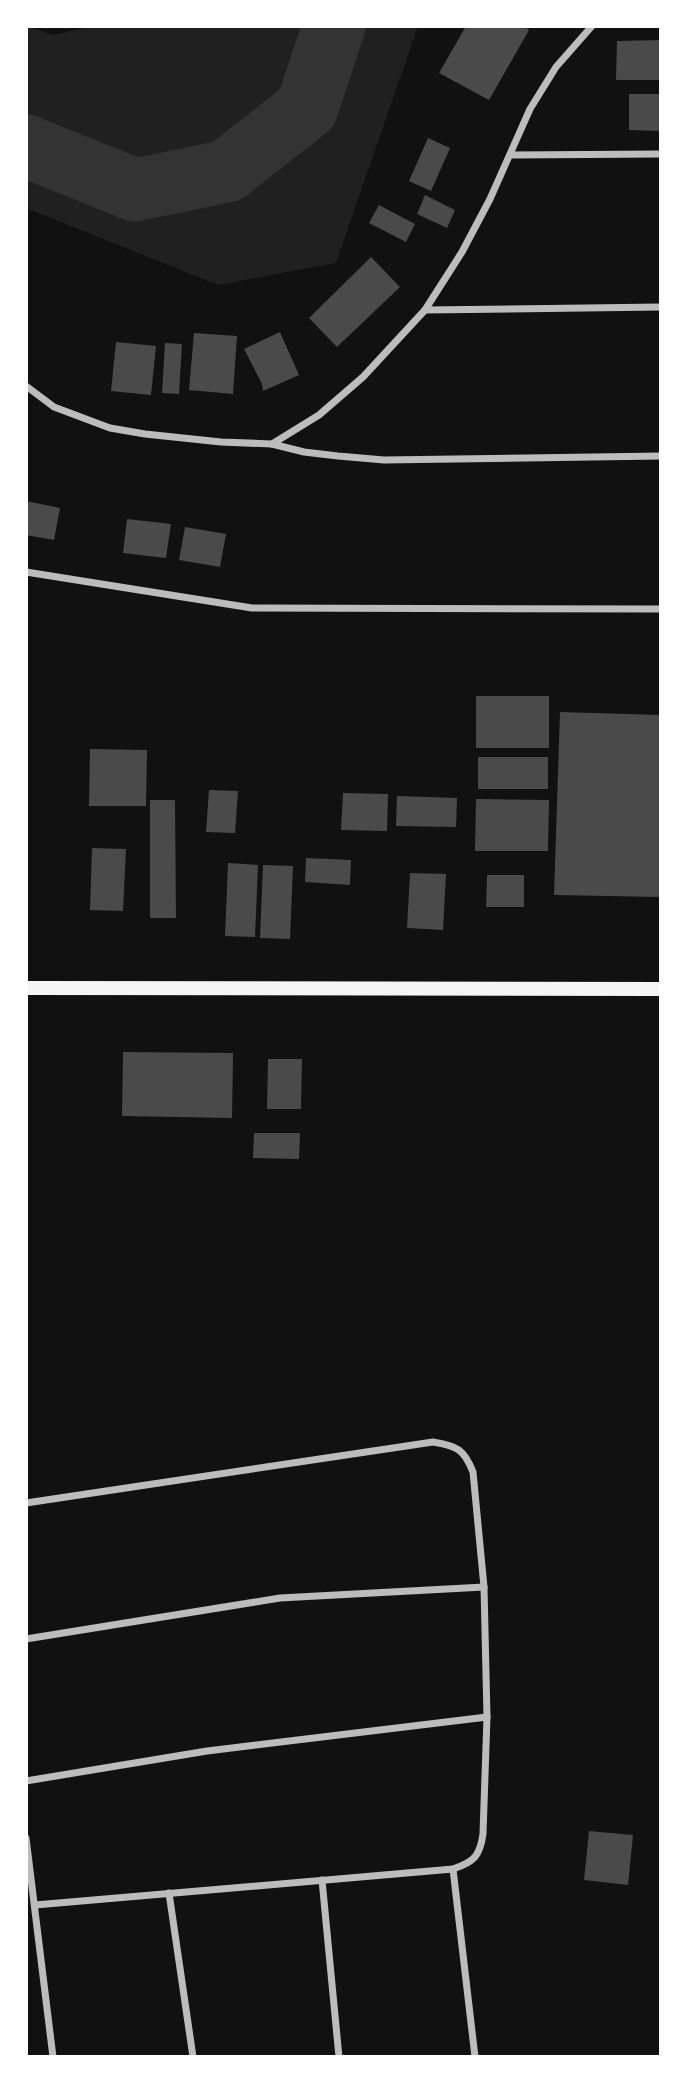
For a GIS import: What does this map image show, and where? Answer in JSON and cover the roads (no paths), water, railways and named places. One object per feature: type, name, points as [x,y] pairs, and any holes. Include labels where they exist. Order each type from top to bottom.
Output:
[{"type":"main road","points":[[26,988],[661,989]]},
{"type":"street","points":[[272,444],[319,415],[363,377],[425,310],[462,252],[490,199],[530,109],[556,66],[592,26]]},
{"type":"street","points":[[510,155],[661,154]]},
{"type":"street","points":[[425,310],[661,307]]},
{"type":"street","points":[[26,386],[54,407],[110,428],[221,442],[272,444],[304,452],[384,460],[661,456]]},
{"type":"street","points":[[26,572],[252,608],[661,609]]},
{"type":"street","points":[[26,1503],[433,1442],[453,1445],[467,1456],[473,1472],[484,1587],[487,1717],[481,1846],[476,1858],[464,1866],[35,1905]]},
{"type":"street","points":[[26,1639],[280,1598],[484,1587]]},
{"type":"street","points":[[26,1782],[207,1751],[487,1717]]},
{"type":"street","points":[[26,1838],[52,2057]]},
{"type":"street","points":[[453,1869],[475,2057]]},
{"type":"street","points":[[322,1880],[339,2057]]},
{"type":"street","points":[[169,1894],[193,2057]]},
{"type":"waterway","points":[[26,146],[135,190],[227,171],[307,108],[334,26]]}]
